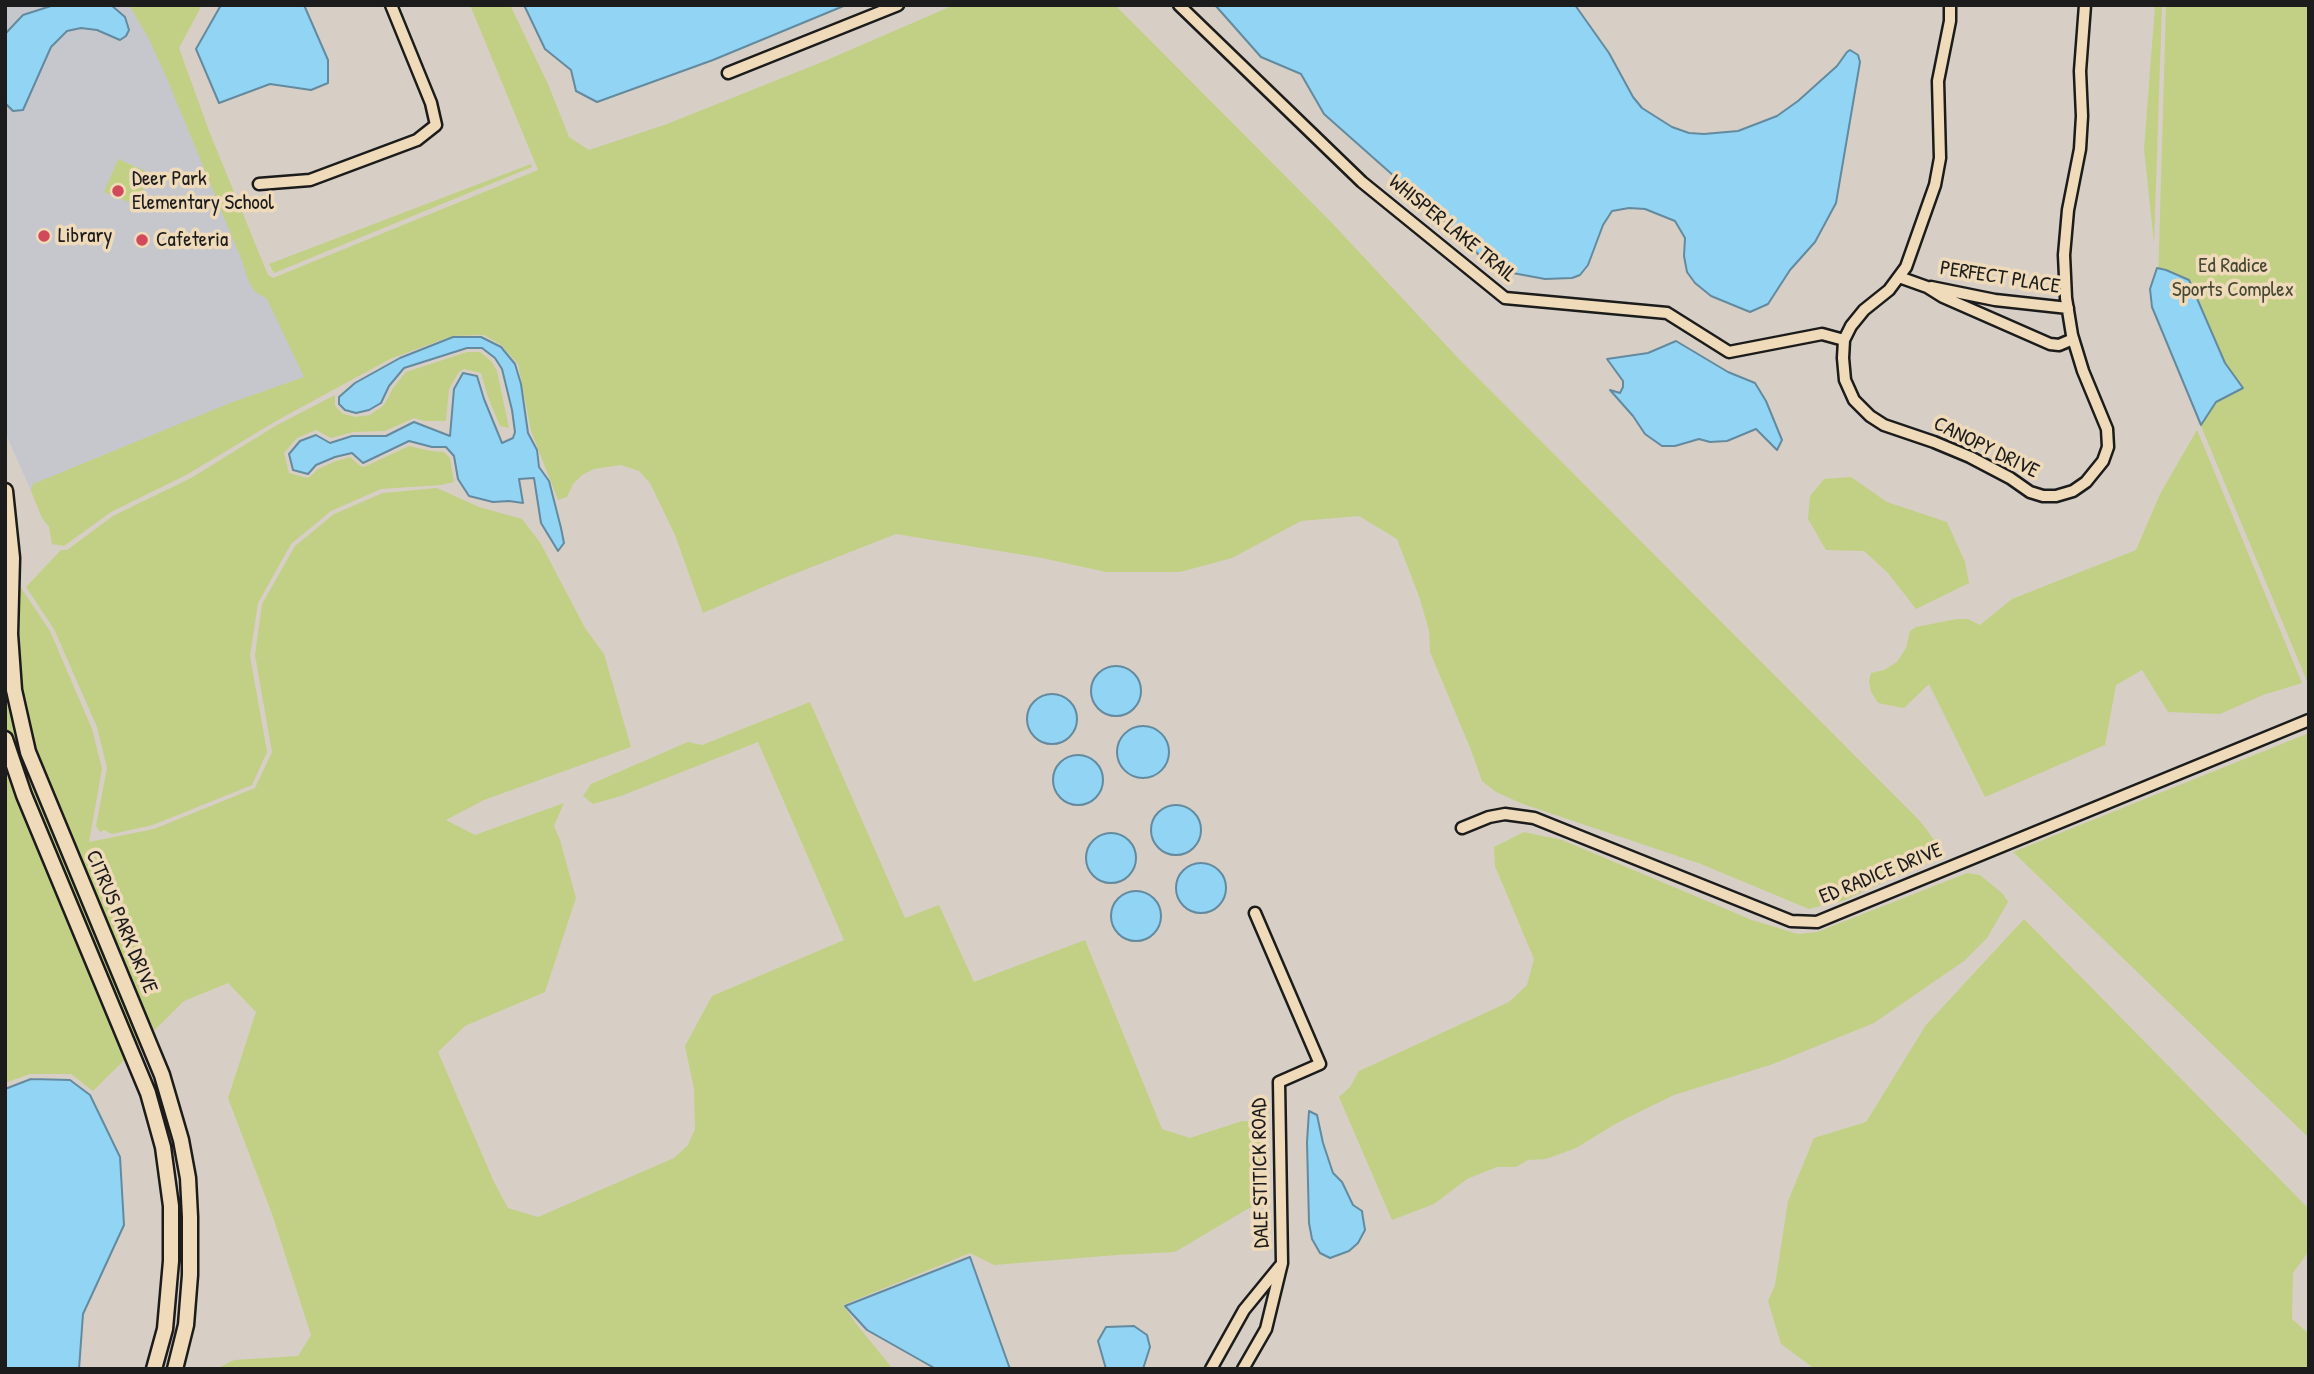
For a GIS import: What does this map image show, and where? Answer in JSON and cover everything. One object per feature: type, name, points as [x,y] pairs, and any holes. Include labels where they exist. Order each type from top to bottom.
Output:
[{"type":"street","points":[[259,184],[310,180],[417,140],[436,125],[431,103],[391,5]]},
{"type":"street","points":[[729,74],[898,5]]},
{"type":"street","name":"WHISPER LAKE TRAIL","points":[[1180,5],[1362,182],[1504,298],[1667,313],[1729,352],[1822,334],[1844,340]]},
{"type":"street","points":[[1844,340],[1864,310],[1889,290],[1906,267],[1935,185],[1940,158],[1938,81],[1950,21],[1950,5]]},
{"type":"street","name":"CANOPY DRIVE","points":[[1844,340],[1845,380],[1854,400],[1884,425],[1970,457],[2030,492],[2043,496],[2056,496],[2073,491],[2085,482],[2103,461],[2108,447],[2107,429],[2073,339],[2064,255],[2068,210],[2080,149],[2080,71],[2085,5]]},
{"type":"street","name":"PERFECT PLACE","points":[[1899,277],[1927,287],[1995,300],[2068,308]]},
{"type":"street","name":"PERFECT PLACE","points":[[1927,287],[1943,297],[2050,344],[2059,345],[2073,339]]},
{"type":"street","name":"CITRUS PARK DRIVE","points":[[5,491],[12,558],[10,634],[14,690],[28,752],[162,1075],[181,1140],[188,1178],[190,1275],[186,1325],[175,1369]]},
{"type":"street","name":"ED RADICE DRIVE","points":[[1462,828],[1489,817],[1505,814],[1534,818],[1791,921],[1817,922],[2309,720]]},
{"type":"street","name":"CITRUS PARK DRIVE","points":[[5,738],[24,795],[148,1093],[163,1147],[171,1206],[171,1261],[165,1329],[154,1369]]},
{"type":"street","name":"DALE STITICK ROAD","points":[[1243,1369],[1266,1329],[1282,1263],[1279,1082],[1320,1064],[1255,912]]},
{"type":"street","points":[[100,979],[119,971]]},
{"type":"street","name":"DALE STITICK ROAD","points":[[1211,1369],[1244,1310],[1282,1263]]},
{"type":"shaded area","name":"Deer Park Elementary School","points":[[5,5],[153,5],[309,376],[31,491],[5,432]]},
{"type":"green space","points":[[129,5],[202,5],[179,48],[209,131],[268,275],[273,278],[538,170],[470,5],[510,5],[548,84],[569,137],[589,150],[667,124],[827,60],[954,5],[1115,5],[1332,223],[1458,358],[1920,821],[1935,841],[1940,856],[1845,900],[1809,909],[1701,864],[1523,804],[1496,792],[1482,781],[1430,652],[1429,631],[1420,599],[1397,539],[1359,516],[1301,521],[1232,558],[1180,572],[1106,572],[1042,558],[896,534],[703,613],[675,535],[650,483],[639,471],[621,465],[594,469],[573,484],[567,497],[558,500],[531,431],[518,364],[501,345],[484,335],[452,336],[390,359],[276,421],[188,474],[111,512],[64,546],[52,544],[49,527],[42,518],[31,491],[33,484],[230,403],[304,377],[267,299],[254,291],[248,280],[168,81],[149,39]]},
{"type":"green space","points":[[2155,5],[2162,5],[2154,243],[2144,149]]},
{"type":"green space","name":"Ed Radice Sports Complex","points":[[2166,5],[2309,5],[2309,686],[2157,320]]},
{"type":"green space","points":[[118,159],[150,173],[136,205],[104,192]]},
{"type":"green space","points":[[531,164],[532,167],[274,273],[269,264]]},
{"type":"green space","points":[[467,352],[480,352],[491,361],[497,371],[509,428],[500,426],[481,373],[464,369],[459,372],[449,389],[446,421],[414,418],[385,431],[353,432],[331,438],[316,430],[297,438],[284,453],[289,473],[307,478],[318,469],[336,461],[350,457],[364,467],[409,446],[444,452],[450,458],[454,482],[381,489],[331,511],[291,544],[258,603],[250,656],[267,752],[252,785],[153,825],[112,834],[104,830],[100,832],[96,826],[107,768],[97,727],[54,629],[26,587],[61,550],[67,550],[113,516],[191,478],[277,425],[335,395],[335,406],[343,414],[356,417],[370,415],[384,405],[406,372]]},
{"type":"green space","points":[[2197,430],[2302,683],[2263,695],[2220,714],[2168,712],[2142,670],[2116,685],[2105,745],[1985,797],[1929,684],[1904,708],[1878,703],[1871,692],[1871,673],[1884,670],[1897,662],[1906,648],[1910,631],[1916,627],[1957,619],[1968,619],[1980,625],[2012,599],[2136,550],[2160,494]]},
{"type":"green space","points":[[1851,477],[1887,502],[1947,522],[1965,562],[1969,583],[1916,609],[1888,573],[1864,551],[1826,550],[1808,519],[1810,496],[1824,479]]},
{"type":"green space","points":[[437,488],[479,507],[522,519],[541,544],[585,628],[604,654],[631,747],[484,800],[446,820],[475,835],[564,803],[554,826],[576,898],[545,992],[465,1026],[438,1052],[494,1182],[508,1208],[538,1217],[674,1158],[688,1145],[695,1129],[694,1089],[685,1046],[712,996],[844,940],[758,742],[621,796],[593,804],[583,796],[591,784],[688,742],[702,745],[810,702],[905,918],[939,905],[974,982],[1085,940],[1162,1129],[1190,1138],[1242,1121],[1267,1123],[1261,1201],[1175,1252],[994,1265],[970,1253],[843,1305],[893,1369],[216,1369],[234,1360],[298,1356],[311,1335],[272,1214],[228,1098],[256,1012],[228,983],[184,1001],[93,1091],[71,1074],[30,1074],[5,1083],[5,564],[50,631],[92,729],[102,769],[89,842],[154,829],[255,788],[272,752],[255,655],[262,604],[295,546],[334,514],[383,493]]},
{"type":"green space","points":[[2309,733],[2309,1138],[2013,852]]},
{"type":"green space","points":[[1524,832],[1562,840],[1752,920],[1798,934],[1817,932],[1967,873],[1980,875],[2003,894],[2008,902],[1987,938],[1964,961],[1874,1023],[1773,1064],[1674,1095],[1617,1123],[1576,1148],[1546,1159],[1528,1160],[1516,1167],[1497,1167],[1467,1179],[1434,1204],[1392,1220],[1339,1097],[1350,1087],[1359,1071],[1509,1002],[1527,985],[1534,959],[1495,866],[1494,847]]},
{"type":"green space","points":[[2024,919],[2309,1209],[2309,1251],[2293,1273],[2292,1319],[2309,1334],[2309,1369],[1815,1369],[1781,1344],[1768,1301],[1775,1285],[1788,1201],[1814,1138],[1866,1122],[1926,1025]]},
{"type":"water","points":[[54,5],[111,5],[125,17],[129,30],[120,40],[97,30],[81,28],[67,31],[51,47],[23,110],[13,111],[5,103],[5,34],[23,15]]},
{"type":"water","points":[[221,5],[304,5],[328,60],[328,83],[311,90],[270,84],[219,103],[196,49]]},
{"type":"water","points":[[524,5],[846,5],[713,60],[597,102],[576,91],[571,70],[545,49]]},
{"type":"water","points":[[1215,5],[1575,5],[1609,53],[1642,108],[1672,127],[1689,133],[1738,131],[1777,116],[1837,66],[1850,50],[1858,55],[1860,62],[1836,203],[1815,242],[1790,270],[1768,304],[1750,312],[1711,296],[1695,283],[1687,272],[1685,238],[1675,221],[1645,209],[1612,211],[1603,225],[1588,265],[1580,275],[1545,279],[1491,269],[1466,240],[1324,114],[1301,74],[1261,57]]},
{"type":"water","points":[[2157,268],[2189,280],[2225,363],[2243,388],[2216,402],[2201,425],[2152,307],[2150,289]]},
{"type":"water","points":[[453,337],[481,337],[501,347],[515,364],[521,384],[528,433],[537,450],[539,467],[549,481],[561,528],[564,543],[558,551],[541,523],[534,478],[519,479],[523,503],[493,502],[469,496],[458,479],[454,456],[446,447],[432,447],[409,441],[363,463],[352,453],[316,465],[308,474],[293,470],[289,454],[300,441],[316,435],[330,443],[352,436],[386,436],[414,422],[450,436],[454,389],[463,373],[477,376],[502,443],[513,438],[515,432],[512,410],[502,369],[495,358],[482,348],[467,348],[404,368],[389,386],[381,403],[369,410],[356,413],[345,410],[339,404],[339,397],[355,383],[400,358]]},
{"type":"water","points":[[1676,341],[1728,372],[1755,383],[1766,401],[1782,440],[1777,450],[1756,429],[1727,441],[1710,442],[1699,439],[1675,446],[1662,446],[1645,434],[1610,390],[1620,393],[1623,381],[1607,359],[1648,353]]},
{"type":"water","points":[[1106,667],[1126,667],[1140,681],[1140,701],[1126,715],[1106,715],[1092,701],[1092,681]]},
{"type":"water","points":[[1042,695],[1062,695],[1076,709],[1076,729],[1062,743],[1042,743],[1028,729],[1028,709]]},
{"type":"water","points":[[1143,726],[1153,728],[1161,734],[1167,742],[1167,762],[1161,770],[1153,776],[1143,778],[1133,776],[1125,770],[1119,762],[1117,752],[1119,742],[1125,734],[1133,728]]},
{"type":"water","points":[[1068,756],[1088,756],[1102,770],[1102,790],[1088,804],[1068,804],[1054,790],[1054,770]]},
{"type":"water","points":[[1166,806],[1186,806],[1200,820],[1200,840],[1186,854],[1166,854],[1152,840],[1152,820]]},
{"type":"water","points":[[1101,834],[1121,834],[1135,848],[1135,868],[1121,882],[1101,882],[1087,868],[1087,848]]},
{"type":"water","points":[[1191,864],[1211,864],[1225,878],[1225,898],[1211,912],[1191,912],[1177,898],[1177,878]]},
{"type":"water","points":[[1126,892],[1146,892],[1160,906],[1160,926],[1146,940],[1126,940],[1112,926],[1112,906]]},
{"type":"water","points":[[31,1079],[70,1080],[90,1095],[120,1157],[124,1225],[83,1314],[79,1369],[5,1369],[5,1089]]},
{"type":"water","points":[[1309,1111],[1317,1115],[1333,1173],[1342,1182],[1353,1205],[1362,1211],[1365,1230],[1358,1243],[1349,1251],[1330,1258],[1320,1253],[1312,1239],[1309,1223]]},
{"type":"water","points":[[970,1257],[1010,1369],[936,1369],[867,1330],[845,1306]]},
{"type":"water","points":[[1134,1326],[1147,1335],[1150,1347],[1143,1369],[1106,1369],[1098,1341],[1106,1327]]},
{"type":"place","name":"Deer Park Elementary School","points":[[118,191]]},
{"type":"place","name":"Library","points":[[44,236]]},
{"type":"place","name":"Cafeteria","points":[[142,240]]}]
